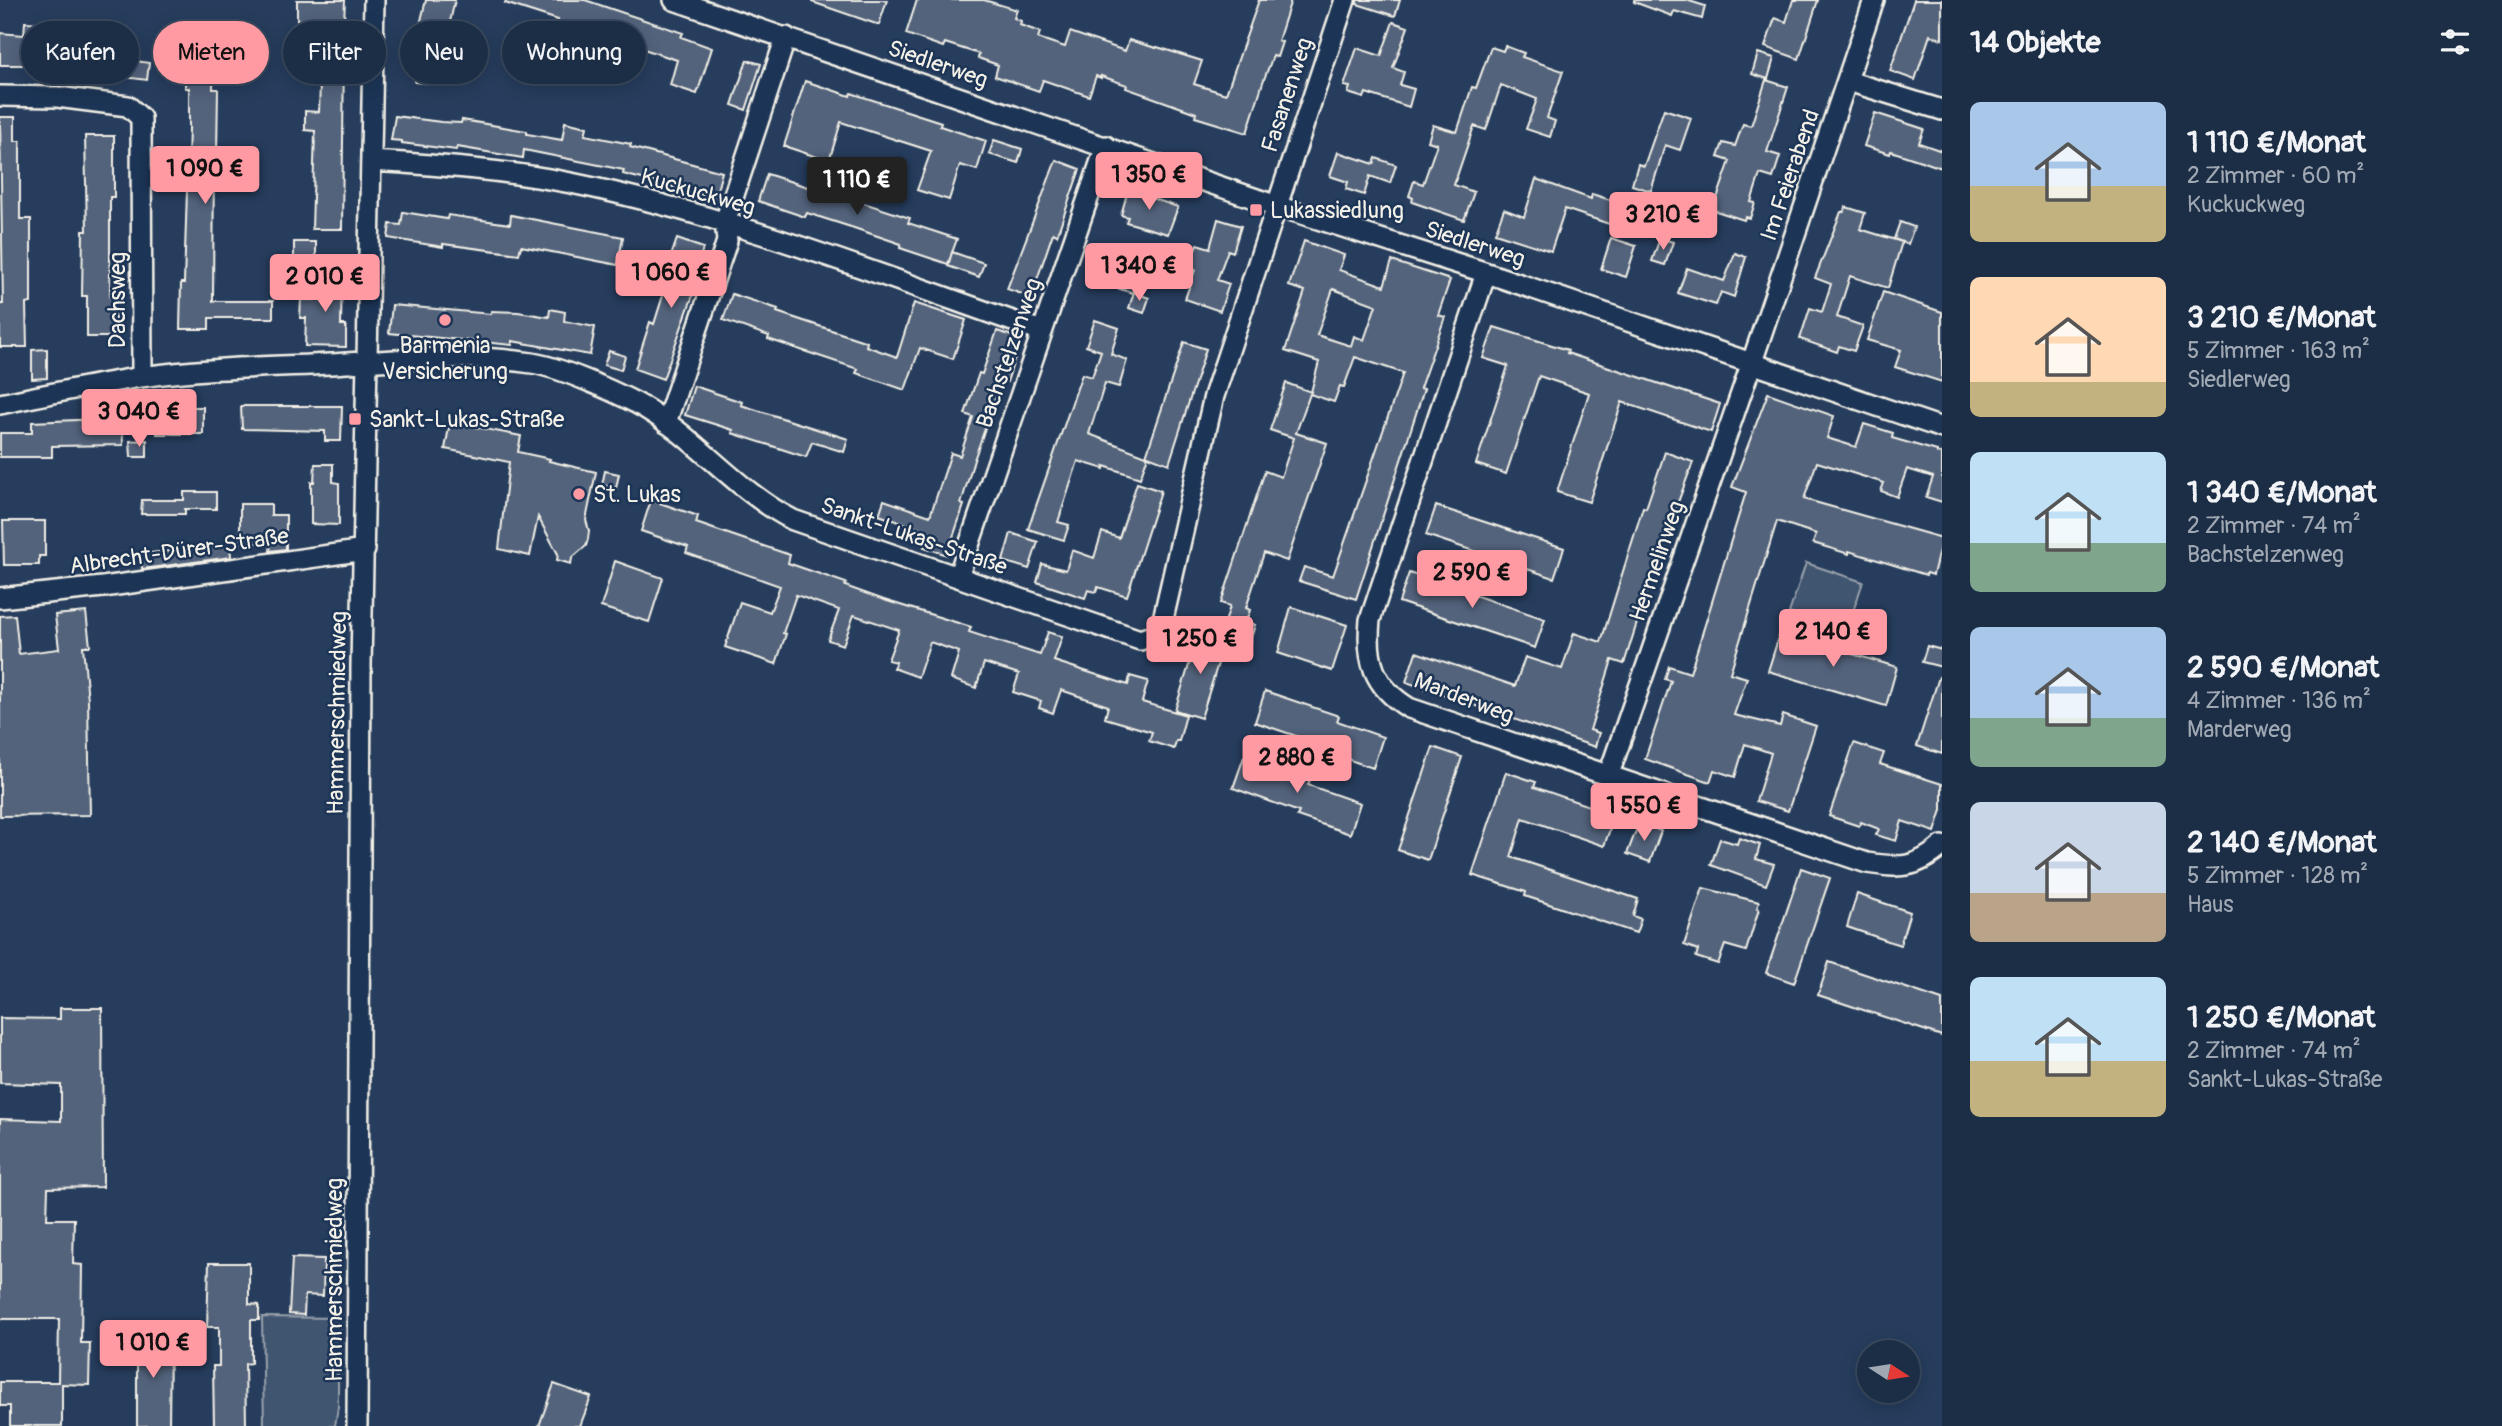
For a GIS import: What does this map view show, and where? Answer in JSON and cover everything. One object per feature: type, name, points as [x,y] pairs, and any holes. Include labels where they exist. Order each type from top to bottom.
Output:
[{"type":"street","name":"Hammerschmiedweg","points":[[357,1426],[361,666],[374,0]]},
{"type":"street","name":"Siedlerweg","points":[[674,0],[1277,206],[1486,273],[1942,428]]},
{"type":"street","name":"Fasanenweg","points":[[1277,206],[1345,0]]},
{"type":"street","name":"Im Feierabend","points":[[1751,365],[1874,0]]},
{"type":"street","points":[[666,423],[727,241],[725,222],[786,37]]},
{"type":"street","points":[[1848,81],[1942,110]]},
{"type":"street","name":"Dachsweg","points":[[0,96],[57,97],[128,106],[141,118],[142,377]]},
{"type":"street","name":"Bachstelzenweg","points":[[958,577],[1106,146]]},
{"type":"street","name":"Kuckuckweg","points":[[371,162],[443,165],[570,183],[725,222],[1041,331]]},
{"type":"street","name":"Sankt-Lukas-Straße","points":[[0,404],[142,377],[229,368],[367,360],[470,358],[534,363],[636,403],[707,454],[742,486],[785,515],[808,526],[1140,640],[1155,635],[1161,628],[1214,396],[1277,206]]},
{"type":"street","name":"Marderweg","points":[[1486,273],[1373,611],[1367,645],[1371,668],[1387,691],[1409,708],[1867,863],[1897,867],[1925,861],[1942,846]]},
{"type":"street","name":"Hermelinweg","points":[[1609,774],[1751,365]]},
{"type":"street","name":"Albrecht-Dürer-Straße","points":[[0,598],[103,587],[365,550]]},
{"type":"shaded area","points":[[1806,563],[1863,582],[1846,632],[1789,613]]},
{"type":"shaded area","points":[[262,1317],[339,1318],[338,1361],[333,1361],[333,1373],[338,1374],[335,1426],[264,1426]]},
{"type":"building","points":[[297,0],[345,0],[344,21],[297,20]]},
{"type":"building","points":[[426,0],[455,0],[450,21],[421,21]]},
{"type":"building","points":[[506,0],[585,0],[683,33],[681,37],[712,48],[697,94],[670,85],[677,60],[646,50],[646,21],[558,21],[505,3]]},
{"type":"building","points":[[812,0],[887,0],[879,25]]},
{"type":"building","points":[[917,0],[984,0],[1017,10],[1014,18],[1021,21],[1020,25],[1040,32],[1038,38],[1065,47],[1070,32],[1125,51],[1129,40],[1157,47],[1202,61],[1194,84],[1226,94],[1259,0],[1291,0],[1278,41],[1282,42],[1277,57],[1273,56],[1263,82],[1247,133],[1195,117],[1196,113],[1126,88],[1127,85],[1101,76],[1096,76],[1089,96],[1043,80],[1039,91],[995,76],[998,65],[978,58],[979,54],[945,43],[943,47],[906,34]]},
{"type":"building","points":[[1357,0],[1400,0],[1395,16],[1357,4]]},
{"type":"building","points":[[1634,0],[1686,0],[1705,6],[1702,19],[1674,11],[1672,16]]},
{"type":"building","points":[[1793,0],[1818,0],[1799,59],[1765,47],[1775,18],[1786,22]]},
{"type":"building","points":[[1914,0],[1942,0],[1942,39],[1930,35],[1915,80],[1890,71]]},
{"type":"building","points":[[1393,22],[1408,27],[1393,68],[1404,72],[1400,85],[1414,89],[1409,107],[1366,93],[1364,98],[1348,93],[1350,87],[1344,86],[1357,48],[1381,56]]},
{"type":"building","points":[[0,33],[21,35],[21,65],[0,65]]},
{"type":"building","points":[[1505,46],[1524,53],[1522,57],[1563,71],[1547,118],[1555,121],[1550,137],[1526,129],[1537,99],[1501,85],[1486,130],[1474,126],[1454,185],[1474,192],[1464,220],[1412,202],[1413,198],[1409,196],[1414,181],[1423,184],[1437,144],[1428,141],[1433,125],[1457,132],[1472,87],[1476,88],[1491,47],[1503,51]]},
{"type":"building","points":[[1758,53],[1774,58],[1768,79],[1752,74]]},
{"type":"building","points":[[747,60],[761,64],[746,110],[732,105]]},
{"type":"building","points":[[139,61],[149,63],[147,80],[139,79]]},
{"type":"building","points":[[1766,80],[1788,87],[1767,152],[1780,156],[1773,178],[1760,174],[1751,202],[1755,203],[1750,218],[1745,217],[1744,220],[1713,210],[1730,161],[1718,157],[1723,143],[1735,146],[1743,124],[1751,126]]},
{"type":"building","points":[[805,81],[941,122],[940,126],[986,141],[977,170],[960,165],[949,200],[917,190],[931,151],[841,122],[829,161],[784,146]]},
{"type":"building","points":[[185,84],[213,84],[213,89],[218,89],[217,154],[214,154],[213,301],[273,301],[273,318],[209,318],[209,329],[180,329],[189,128],[189,88],[185,88]]},
{"type":"building","points":[[320,84],[344,84],[342,229],[312,229],[315,131],[305,130],[305,111],[319,112]]},
{"type":"building","points":[[1664,109],[1691,118],[1680,150],[1665,145],[1651,191],[1632,185],[1638,164],[1644,166]]},
{"type":"building","points":[[1875,113],[1924,129],[1919,143],[1942,151],[1942,168],[1891,151],[1890,154],[1864,146]]},
{"type":"building","points":[[395,116],[441,122],[461,123],[462,120],[562,140],[565,122],[587,127],[585,135],[631,144],[630,147],[722,172],[715,198],[623,174],[624,170],[524,150],[523,158],[457,147],[456,150],[402,143],[391,140]]},
{"type":"building","points":[[0,117],[15,117],[15,141],[20,141],[20,219],[31,219],[31,303],[26,304],[27,347],[0,347],[0,304],[3,304]]},
{"type":"building","points":[[85,136],[114,136],[114,197],[110,197],[110,297],[115,297],[115,337],[87,337],[87,296],[82,296],[83,231],[87,231]]},
{"type":"building","points":[[994,140],[1022,149],[1018,163],[989,154]]},
{"type":"building","points":[[1338,152],[1374,164],[1376,158],[1396,165],[1390,183],[1370,176],[1364,195],[1346,189],[1348,182],[1330,176]]},
{"type":"building","points":[[1056,160],[1080,169],[1057,235],[1053,233],[1031,297],[1007,289]]},
{"type":"building","points":[[767,174],[910,218],[908,223],[957,239],[948,264],[900,248],[901,244],[854,228],[807,213],[805,217],[758,201]]},
{"type":"building","points":[[1536,179],[1591,199],[1592,194],[1623,204],[1615,226],[1565,209],[1551,251],[1495,233],[1504,209],[1524,217]]},
{"type":"building","points":[[1128,190],[1178,207],[1168,234],[1126,222],[1128,217],[1121,215]]},
{"type":"building","points":[[1846,207],[1865,213],[1860,229],[1902,242],[1888,288],[1850,276],[1837,317],[1863,326],[1854,351],[1839,346],[1837,352],[1800,339],[1810,308],[1822,312],[1831,284],[1815,278],[1841,212],[1844,212]]},
{"type":"building","points":[[403,212],[510,224],[511,215],[623,237],[618,265],[521,246],[519,254],[443,244],[443,247],[388,238],[390,224],[401,225]]},
{"type":"building","points":[[1218,219],[1241,226],[1233,252],[1228,250],[1217,280],[1229,284],[1220,311],[1185,299],[1195,270],[1188,268],[1197,244],[1210,248]]},
{"type":"building","points":[[1900,222],[1914,227],[1908,244],[1894,239]]},
{"type":"building","points":[[1611,238],[1636,246],[1626,277],[1601,269]]},
{"type":"building","points":[[1660,238],[1673,242],[1665,265],[1652,261]]},
{"type":"building","points":[[677,239],[703,248],[698,265],[703,267],[663,379],[635,369],[650,322],[654,324],[675,257],[671,256]]},
{"type":"building","points":[[1304,241],[1344,255],[1339,270],[1384,286],[1392,261],[1450,280],[1438,315],[1445,317],[1420,388],[1424,389],[1356,599],[1299,581],[1304,567],[1333,576],[1403,373],[1355,357],[1344,387],[1340,386],[1334,402],[1310,394],[1296,433],[1327,443],[1287,561],[1264,553],[1246,608],[1250,610],[1246,622],[1255,625],[1248,648],[1220,639],[1230,606],[1221,603],[1265,471],[1281,477],[1294,438],[1270,430],[1286,383],[1311,392],[1319,362],[1285,351],[1305,291],[1289,286]],"holes":[[[1333,289],[1376,305],[1364,340],[1354,336],[1351,346],[1317,335]]]},
{"type":"building","points":[[294,242],[316,242],[316,271],[294,271]]},
{"type":"building","points":[[952,252],[984,263],[979,277],[948,266]]},
{"type":"building","points":[[1735,253],[1746,257],[1734,297],[1721,292],[1716,305],[1678,293],[1687,268],[1724,281]]},
{"type":"building","points":[[1107,255],[1141,266],[1133,293],[1107,285],[1111,271],[1102,268]]},
{"type":"building","points":[[315,275],[342,276],[341,325],[346,325],[346,347],[305,346],[306,318],[300,318],[301,299],[314,300]]},
{"type":"building","points":[[1134,292],[1149,298],[1144,313],[1129,308]]},
{"type":"building","points":[[1883,292],[1942,312],[1942,382],[1895,367],[1901,350],[1867,340]]},
{"type":"building","points":[[732,294],[867,342],[866,346],[897,357],[914,303],[966,320],[953,359],[920,348],[905,390],[856,373],[858,369],[768,339],[769,336],[723,320]]},
{"type":"building","points":[[392,305],[491,314],[491,311],[518,312],[549,317],[550,309],[565,312],[564,321],[595,327],[590,355],[512,341],[512,345],[389,333]]},
{"type":"building","points":[[1095,320],[1119,328],[1111,354],[1127,360],[1119,387],[1105,383],[1089,434],[1146,456],[1184,342],[1206,349],[1169,464],[1148,456],[1140,478],[1078,461],[1058,522],[1069,525],[1064,540],[1028,529],[1082,374],[1092,377],[1101,351],[1086,346]]},
{"type":"building","points":[[1494,327],[1720,404],[1711,432],[1622,402],[1589,502],[1557,492],[1589,393],[1539,376],[1506,474],[1476,464],[1508,366],[1483,358]]},
{"type":"building","points":[[997,331],[1021,339],[1007,382],[1002,380],[974,460],[961,504],[964,505],[947,555],[924,547],[929,532],[879,515],[884,500],[930,516],[951,453],[960,456],[973,417],[965,414]]},
{"type":"building","points":[[47,349],[47,378],[32,379],[32,350]]},
{"type":"building","points":[[609,351],[625,356],[621,370],[604,365]]},
{"type":"building","points":[[694,386],[742,402],[741,405],[848,439],[844,452],[812,442],[806,457],[685,415]]},
{"type":"building","points":[[1768,393],[1834,416],[1827,438],[1856,447],[1864,424],[1893,433],[1892,438],[1942,454],[1942,502],[1926,497],[1933,477],[1907,469],[1897,497],[1881,491],[1884,483],[1817,462],[1804,499],[1942,538],[1933,575],[1813,543],[1816,534],[1777,521],[1730,673],[1747,678],[1734,715],[1780,726],[1783,715],[1816,726],[1788,811],[1756,801],[1771,753],[1745,744],[1735,777],[1714,770],[1710,782],[1645,759],[1671,681],[1665,679],[1669,666],[1690,673],[1746,492],[1732,487]]},
{"type":"building","points":[[241,406],[342,406],[341,441],[325,441],[325,431],[242,429]]},
{"type":"building","points":[[157,407],[203,407],[203,434],[157,434]]},
{"type":"building","points":[[122,418],[123,445],[52,446],[52,457],[0,457],[0,433],[32,433],[32,422]]},
{"type":"building","points":[[450,422],[521,436],[518,452],[596,472],[586,520],[588,539],[586,546],[572,558],[571,564],[557,560],[558,554],[538,517],[530,556],[499,549],[509,462],[445,449]]},
{"type":"building","points":[[147,440],[147,457],[131,457],[130,441]]},
{"type":"building","points":[[1665,452],[1693,462],[1659,553],[1624,664],[1612,660],[1590,730],[1599,733],[1595,747],[1406,682],[1416,652],[1515,686],[1525,657],[1562,669],[1574,633],[1601,642],[1643,507],[1646,508]]},
{"type":"building","points":[[315,464],[333,464],[333,482],[339,483],[339,525],[311,524],[311,482],[314,482]]},
{"type":"building","points":[[605,471],[619,474],[616,488],[602,485]]},
{"type":"building","points":[[1137,483],[1161,491],[1127,596],[1098,587],[1096,592],[1088,590],[1085,598],[1037,582],[1042,564],[1066,570],[1072,550],[1094,558],[1102,532],[1119,538]]},
{"type":"building","points":[[184,492],[216,492],[216,509],[185,509],[185,514],[141,514],[142,500],[184,500]]},
{"type":"building","points":[[651,500],[698,516],[696,523],[790,555],[788,563],[846,583],[845,586],[884,600],[971,627],[969,632],[1040,655],[1048,632],[1062,637],[1054,661],[1128,685],[1130,676],[1148,681],[1142,702],[1186,715],[1179,741],[1176,741],[1174,749],[1149,741],[1152,732],[1105,718],[1108,706],[1061,690],[1053,713],[1039,708],[1041,701],[1013,692],[1019,674],[984,663],[976,688],[951,679],[959,652],[930,642],[918,677],[893,668],[896,662],[888,660],[899,630],[854,615],[843,645],[828,640],[839,610],[796,595],[776,664],[725,647],[740,602],[770,612],[780,586],[686,553],[688,547],[641,531]]},
{"type":"building","points":[[240,504],[271,504],[271,515],[286,515],[286,549],[270,551],[271,543],[240,543]]},
{"type":"building","points":[[1436,506],[1564,548],[1554,578],[1426,535]]},
{"type":"building","points":[[3,521],[45,521],[45,556],[39,556],[39,565],[4,565]]},
{"type":"building","points":[[1011,533],[1038,542],[1029,569],[1003,561]]},
{"type":"building","points":[[230,545],[231,557],[142,569],[141,554]]},
{"type":"building","points":[[615,561],[663,578],[649,622],[601,607]]},
{"type":"building","points":[[1409,573],[1545,619],[1535,648],[1399,602]]},
{"type":"building","points":[[1291,607],[1347,625],[1332,671],[1278,653]]},
{"type":"building","points":[[86,612],[90,646],[83,646],[88,700],[90,815],[0,816],[0,616],[15,615],[19,654],[59,649],[55,615]]},
{"type":"building","points":[[1199,633],[1225,641],[1201,718],[1175,710]]},
{"type":"building","points":[[1780,633],[1897,667],[1886,706],[1768,671]]},
{"type":"building","points":[[1927,646],[1942,650],[1942,667],[1922,662]]},
{"type":"building","points":[[1939,677],[1942,678],[1942,754],[1917,746]]},
{"type":"building","points":[[1265,691],[1339,716],[1337,721],[1383,737],[1373,768],[1321,750],[1323,745],[1255,722]]},
{"type":"building","points":[[1854,743],[1884,753],[1880,764],[1942,784],[1942,810],[1935,832],[1902,821],[1896,841],[1876,835],[1879,829],[1861,822],[1859,826],[1829,816]]},
{"type":"building","points":[[1433,747],[1462,757],[1428,860],[1398,850]]},
{"type":"building","points":[[1244,757],[1310,780],[1308,785],[1360,803],[1350,834],[1297,816],[1299,812],[1233,788]]},
{"type":"building","points":[[1506,772],[1536,782],[1534,787],[1615,815],[1604,846],[1523,818],[1511,857],[1638,899],[1633,916],[1641,919],[1636,933],[1525,896],[1526,892],[1472,875]]},
{"type":"building","points":[[1639,823],[1661,831],[1650,862],[1627,854]]},
{"type":"building","points":[[1739,838],[1760,845],[1756,859],[1774,864],[1766,885],[1711,865],[1720,839],[1737,844]]},
{"type":"building","points":[[1801,868],[1830,878],[1794,983],[1766,973]]},
{"type":"building","points":[[1703,888],[1759,902],[1746,951],[1725,945],[1718,964],[1696,957],[1698,950],[1684,945]]},
{"type":"building","points":[[1857,894],[1910,912],[1900,945],[1847,927]]},
{"type":"building","points":[[1829,962],[1942,1000],[1942,1036],[1818,995]]},
{"type":"building","points":[[60,1008],[102,1008],[103,1187],[48,1188],[47,1219],[74,1219],[73,1264],[82,1265],[81,1343],[90,1343],[89,1385],[62,1384],[62,1426],[10,1426],[10,1406],[0,1406],[0,1382],[58,1382],[59,1319],[0,1319],[0,1119],[61,1121],[61,1085],[0,1083],[0,1018],[60,1019]]},
{"type":"building","points":[[292,1258],[324,1259],[323,1296],[305,1295],[304,1315],[289,1314]]},
{"type":"building","points":[[209,1263],[249,1263],[249,1304],[259,1305],[259,1320],[251,1320],[251,1363],[245,1364],[246,1425],[214,1426],[213,1366],[219,1366],[219,1327],[207,1327]]},
{"type":"building","points":[[145,1331],[161,1331],[161,1340],[170,1340],[169,1426],[137,1426],[137,1340],[145,1340]]},
{"type":"building","points":[[554,1384],[591,1397],[580,1426],[539,1426]]},
{"type":"place","name":"Lukassiedlung","points":[[1256,210]]},
{"type":"place","name":"Barmenia Versicherung","points":[[445,320]]},
{"type":"place","name":"Sankt-Lukas-Straße","points":[[355,419]]},
{"type":"place","name":"St. Lukas","points":[[579,494]]}]
